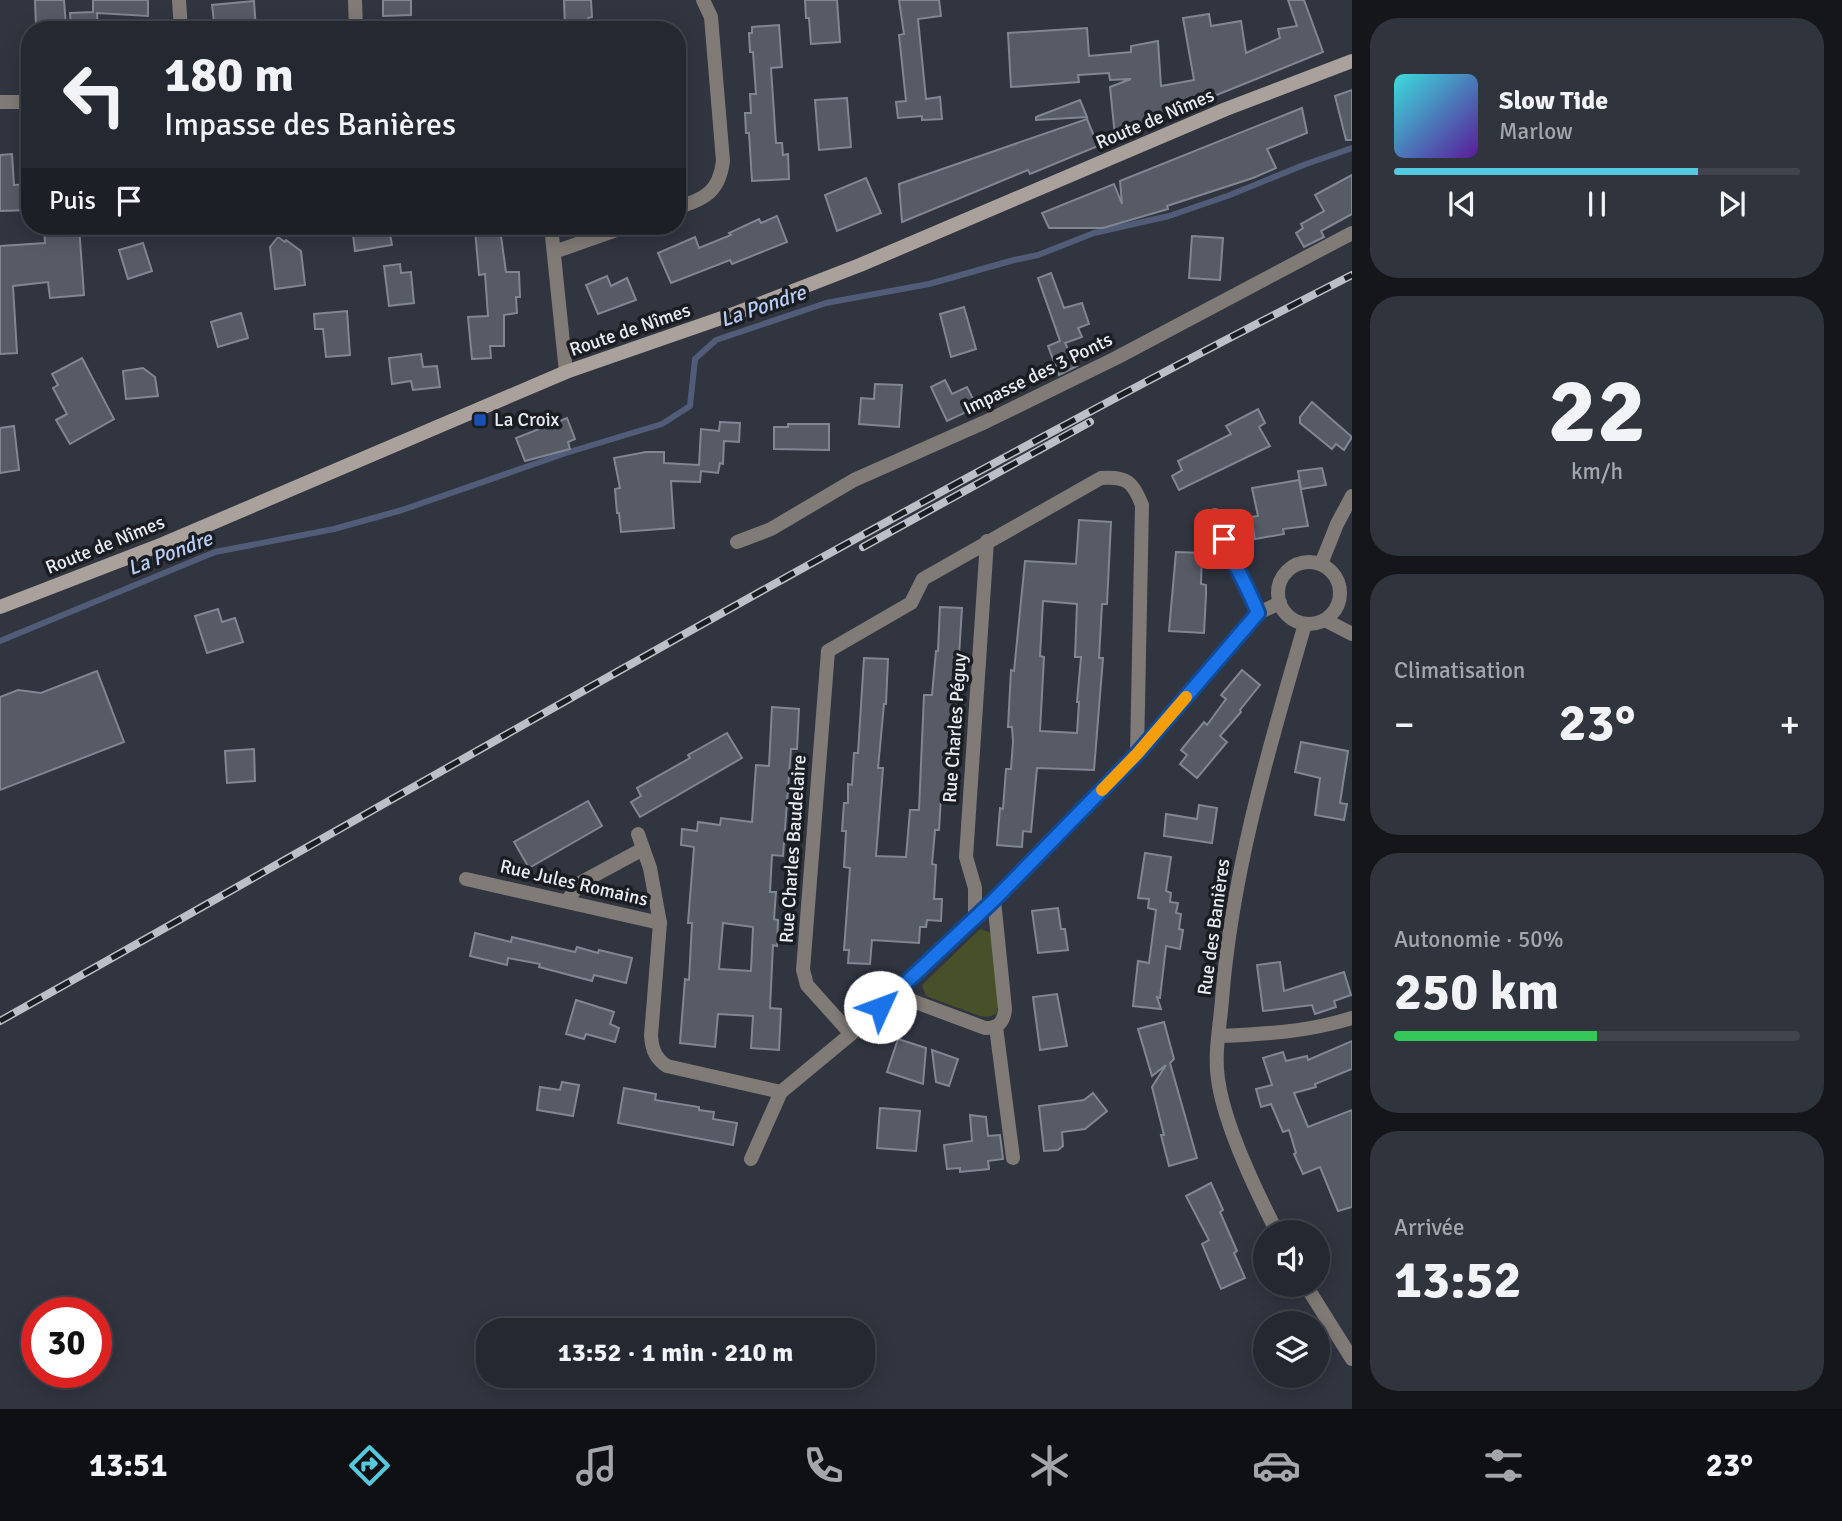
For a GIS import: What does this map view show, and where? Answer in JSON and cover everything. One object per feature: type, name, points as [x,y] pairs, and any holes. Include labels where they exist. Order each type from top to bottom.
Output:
[{"type":"street","points":[[179,0],[180,21]]},
{"type":"street","points":[[355,0],[356,21]]},
{"type":"street","points":[[686,205],[699,201],[710,193],[722,173],[723,161],[712,25],[703,0]]},
{"type":"street","name":"Route de Nîmes","points":[[0,607],[163,544],[566,372],[736,313],[860,265],[1226,109],[1352,61]]},
{"type":"street","points":[[0,103],[21,102]]},
{"type":"street","name":"Impasse des 3 Ponts","points":[[737,542],[771,529],[854,480],[985,422],[1116,358],[1352,233]]},
{"type":"street","points":[[552,235],[566,372]]},
{"type":"street","points":[[554,253],[603,235]]},
{"type":"street","points":[[987,541],[1101,478],[1118,477],[1135,487],[1142,505],[1137,754]]},
{"type":"street","points":[[1321,564],[1352,496]]},
{"type":"street","points":[[1215,515],[1233,563],[1250,592],[1258,613]]},
{"type":"street","name":"Rue Charles Baudelaire","points":[[851,1034],[812,992],[803,970],[828,651],[911,603],[923,579],[987,541]]},
{"type":"street","name":"Rue Charles Péguy","points":[[975,916],[975,888],[966,857],[987,541]]},
{"type":"street","points":[[1301,562],[1321,564],[1330,569],[1340,586],[1338,605],[1325,620],[1305,624],[1290,617],[1280,603],[1278,593],[1285,573],[1301,562]]},
{"type":"street","points":[[751,1159],[781,1093],[851,1034],[994,900],[1137,754],[1258,613],[1280,603]]},
{"type":"street","points":[[1325,620],[1352,634]]},
{"type":"street","name":"Rue des Banières","points":[[1271,1220],[1251,1177],[1222,1099],[1217,1077],[1219,1036],[1226,946],[1233,902],[1256,794],[1305,624]]},
{"type":"street","points":[[638,834],[653,881],[660,923]]},
{"type":"street","points":[[567,901],[586,879],[643,849]]},
{"type":"street","name":"Rue Jules Romains","points":[[466,878],[660,923],[651,1037],[655,1055],[667,1066],[781,1093]]},
{"type":"street","points":[[894,994],[985,1028],[996,1027],[1003,1019],[1005,1009],[994,900]]},
{"type":"street","points":[[1219,1036],[1281,1034],[1310,1030],[1352,1018]]},
{"type":"street","points":[[996,1027],[1013,1158]]},
{"type":"street","points":[[1313,1297],[1352,1359]]},
{"type":"green space","points":[[980,929],[992,933],[999,1003],[996,1014],[988,1017],[926,996],[922,985]]},
{"type":"building","points":[[35,0],[64,0],[66,21],[36,21]]},
{"type":"building","points":[[93,0],[148,0],[148,16],[97,13],[97,21],[70,21],[70,13],[93,12]]},
{"type":"building","points":[[383,0],[411,0],[411,15],[383,16]]},
{"type":"building","points":[[564,0],[591,0],[592,17],[588,18],[588,21],[565,21]]},
{"type":"building","points":[[805,0],[837,0],[840,42],[811,44]]},
{"type":"building","points":[[899,0],[939,0],[941,16],[918,19],[926,99],[940,97],[942,119],[922,120],[922,116],[898,118],[896,102],[906,101],[899,35],[904,34]]},
{"type":"building","points":[[1288,0],[1304,0],[1323,52],[1115,136],[1110,87],[1131,79],[1110,80],[1109,73],[1078,75],[1079,82],[1011,87],[1008,33],[1087,28],[1089,56],[1131,52],[1131,46],[1158,41],[1161,86],[1194,80],[1183,18],[1209,14],[1211,26],[1241,21],[1246,53],[1280,38],[1278,29],[1297,26]]},
{"type":"building","points":[[254,1],[255,21],[214,21],[212,5]]},
{"type":"building","points":[[779,25],[782,67],[771,68],[776,143],[782,143],[783,155],[788,154],[789,179],[752,181],[745,113],[751,113],[750,94],[756,94],[749,33],[752,33],[752,27]]},
{"type":"building","points":[[1352,90],[1352,140],[1346,140],[1335,96]]},
{"type":"building","points":[[847,98],[851,147],[819,150],[815,100]]},
{"type":"building","points":[[1080,100],[1087,117],[1036,120],[1036,117]]},
{"type":"building","points":[[1302,108],[1307,133],[1267,149],[1276,168],[1253,178],[1167,206],[1168,209],[1103,228],[1049,228],[1042,213],[1114,184],[1122,204],[1120,181]]},
{"type":"building","points":[[1087,119],[1098,146],[1030,174],[1028,170],[902,222],[899,184]]},
{"type":"building","points":[[12,154],[14,185],[21,185],[21,210],[0,211],[0,155]]},
{"type":"building","points":[[1352,175],[1352,214],[1321,231],[1324,237],[1304,247],[1296,233],[1303,228],[1301,224],[1324,211],[1315,195]]},
{"type":"building","points":[[866,178],[881,213],[837,231],[825,195]]},
{"type":"building","points":[[777,216],[787,242],[732,264],[730,260],[671,283],[658,253],[695,237],[699,248],[731,235],[729,233],[759,219],[761,223]]},
{"type":"building","points":[[45,235],[80,235],[84,295],[50,298],[48,282],[13,286],[17,353],[0,354],[0,246],[45,243]]},
{"type":"building","points":[[353,235],[390,235],[392,245],[355,251]]},
{"type":"building","points":[[475,235],[501,235],[506,272],[519,272],[520,297],[516,297],[517,313],[504,315],[504,346],[490,346],[491,358],[472,359],[468,317],[488,316],[485,274],[479,275]]},
{"type":"building","points":[[1192,236],[1223,238],[1220,280],[1189,278]]},
{"type":"building","points":[[278,237],[301,251],[305,285],[275,289],[270,247]]},
{"type":"building","points":[[143,243],[152,271],[128,279],[119,250]]},
{"type":"building","points":[[400,264],[401,273],[411,272],[414,303],[389,306],[384,266]]},
{"type":"building","points":[[1051,273],[1064,308],[1082,303],[1089,324],[1078,328],[1082,337],[1065,343],[1077,366],[1059,375],[1048,346],[1060,341],[1038,278]]},
{"type":"building","points":[[607,276],[611,286],[627,278],[636,300],[598,314],[586,285]]},
{"type":"building","points":[[964,307],[976,349],[951,357],[940,314]]},
{"type":"building","points":[[347,311],[350,355],[326,357],[323,329],[315,329],[314,314]]},
{"type":"building","points":[[241,313],[248,338],[218,347],[211,322]]},
{"type":"building","points":[[421,354],[423,367],[437,366],[440,387],[413,390],[411,381],[392,384],[389,358]]},
{"type":"building","points":[[82,358],[114,419],[70,444],[56,420],[67,414],[53,388],[58,385],[52,374]]},
{"type":"building","points":[[143,368],[155,377],[158,396],[126,399],[123,371]]},
{"type":"building","points":[[945,380],[952,394],[967,387],[977,407],[947,421],[931,387]]},
{"type":"building","points":[[875,384],[902,385],[899,427],[859,424],[861,398],[874,399]]},
{"type":"building","points":[[1312,402],[1352,437],[1344,450],[1336,444],[1332,449],[1300,423],[1300,417]]},
{"type":"building","points":[[1258,409],[1265,423],[1259,427],[1270,446],[1179,490],[1172,476],[1182,470],[1178,461],[1231,434],[1226,426]]},
{"type":"building","points":[[567,418],[575,439],[568,442],[570,449],[525,461],[516,438]]},
{"type":"building","points":[[720,422],[740,423],[739,442],[724,441],[723,464],[720,463],[718,473],[701,471],[700,482],[671,481],[674,528],[621,532],[615,489],[620,488],[614,458],[646,452],[664,452],[664,463],[699,465],[701,429],[719,431]]},
{"type":"building","points":[[788,424],[829,424],[829,450],[774,449],[774,427],[788,427]]},
{"type":"building","points":[[14,426],[19,470],[0,473],[0,428]]},
{"type":"building","points":[[1322,468],[1326,485],[1301,489],[1298,471]]},
{"type":"building","points":[[1299,480],[1308,526],[1283,529],[1284,534],[1255,539],[1251,517],[1258,516],[1252,488]]},
{"type":"building","points":[[1079,520],[1111,522],[1107,604],[1102,604],[1099,658],[1103,658],[1094,770],[1037,768],[1031,832],[1023,831],[1022,847],[997,845],[1006,769],[1011,769],[1012,727],[1008,727],[1011,670],[1014,671],[1025,561],[1076,564]],"holes":[[[1043,601],[1077,604],[1075,657],[1081,657],[1077,733],[1040,731],[1044,657],[1040,656]]]},
{"type":"building","points":[[1176,552],[1202,553],[1201,584],[1206,585],[1204,633],[1169,631]]},
{"type":"building","points":[[940,607],[962,608],[950,798],[941,797],[939,830],[935,830],[932,864],[936,865],[934,899],[942,899],[941,921],[927,920],[926,927],[920,927],[919,943],[872,940],[870,964],[848,963],[849,950],[844,950],[850,868],[844,867],[846,831],[842,831],[844,803],[848,803],[848,784],[852,785],[854,753],[858,753],[864,658],[888,659],[886,704],[878,768],[883,768],[876,856],[906,857],[910,810],[919,810],[924,695],[932,695]]},
{"type":"building","points":[[218,609],[222,622],[235,618],[243,642],[207,653],[195,616]]},
{"type":"building","points":[[1242,670],[1260,685],[1220,736],[1227,742],[1197,778],[1180,764],[1187,755],[1181,750],[1204,722],[1207,725],[1226,699],[1221,695]]},
{"type":"building","points":[[97,671],[124,742],[0,790],[0,697],[18,690],[41,693]]},
{"type":"building","points":[[772,707],[799,709],[797,749],[791,749],[783,856],[772,855],[770,892],[776,892],[774,919],[778,920],[777,946],[773,945],[770,1008],[781,1009],[779,1050],[751,1048],[753,1016],[718,1014],[715,1047],[680,1043],[685,979],[689,980],[692,923],[688,923],[694,847],[681,845],[682,829],[697,831],[698,822],[720,825],[721,818],[752,822],[756,765],[769,766]],"holes":[[[723,923],[753,927],[751,971],[719,969]]]},
{"type":"building","points":[[727,733],[742,758],[640,817],[631,802],[641,796],[637,788]]},
{"type":"building","points":[[1301,742],[1348,751],[1340,803],[1347,804],[1344,820],[1315,815],[1320,778],[1295,772]]},
{"type":"building","points":[[254,749],[255,781],[227,783],[225,751]]},
{"type":"building","points":[[588,801],[602,826],[529,868],[514,842]]},
{"type":"building","points":[[1199,805],[1217,808],[1212,843],[1164,836],[1166,814],[1197,819]]},
{"type":"building","points":[[1145,853],[1171,857],[1166,891],[1171,893],[1170,902],[1178,903],[1176,913],[1181,914],[1179,929],[1183,930],[1180,949],[1166,946],[1160,998],[1157,997],[1161,1009],[1133,1006],[1138,961],[1149,963],[1156,910],[1148,908],[1149,899],[1138,898]]},
{"type":"building","points":[[1058,908],[1068,950],[1038,953],[1032,911]]},
{"type":"building","points":[[475,933],[511,942],[512,937],[575,952],[577,947],[632,958],[626,983],[594,975],[592,981],[539,967],[540,964],[508,958],[507,965],[470,956]]},
{"type":"building","points":[[1280,962],[1284,991],[1344,972],[1351,995],[1334,1001],[1336,1007],[1315,1014],[1312,1005],[1263,1011],[1257,965]]},
{"type":"building","points":[[1057,994],[1067,1046],[1040,1050],[1033,997]]},
{"type":"building","points":[[576,1000],[614,1012],[610,1024],[619,1028],[615,1042],[586,1034],[584,1039],[566,1034]]},
{"type":"building","points":[[1164,1022],[1174,1059],[1170,1063],[1197,1158],[1169,1166],[1152,1087],[1166,1065],[1152,1076],[1138,1029]]},
{"type":"building","points":[[898,1039],[926,1048],[923,1084],[887,1072]]},
{"type":"building","points":[[1352,1041],[1352,1069],[1315,1084],[1316,1087],[1294,1093],[1308,1127],[1352,1110],[1352,1207],[1338,1211],[1320,1167],[1303,1174],[1294,1154],[1296,1153],[1289,1130],[1283,1132],[1271,1104],[1261,1107],[1256,1089],[1272,1085],[1263,1058],[1283,1052],[1286,1061],[1307,1056],[1308,1060]]},
{"type":"building","points":[[932,1050],[958,1059],[949,1086],[936,1082]]},
{"type":"building","points":[[562,1082],[579,1085],[573,1116],[537,1110],[540,1087],[560,1090]]},
{"type":"building","points":[[624,1088],[656,1094],[655,1100],[699,1107],[699,1110],[714,1112],[713,1119],[737,1123],[733,1145],[618,1123]]},
{"type":"building","points":[[1093,1093],[1107,1111],[1085,1129],[1062,1132],[1063,1146],[1058,1150],[1044,1151],[1039,1106],[1084,1100]]},
{"type":"building","points":[[880,1108],[920,1111],[916,1151],[877,1148]]},
{"type":"building","points":[[970,1115],[986,1117],[988,1136],[1000,1135],[1003,1159],[988,1161],[989,1169],[960,1172],[960,1168],[947,1169],[944,1145],[972,1141]]},
{"type":"building","points":[[1211,1183],[1223,1210],[1220,1212],[1245,1278],[1221,1289],[1202,1244],[1209,1240],[1186,1196]]},
{"type":"waterway","name":"La Pondre","points":[[0,641],[215,552],[334,529],[402,510],[566,453],[662,424],[690,406],[695,359],[716,340],[826,303],[929,284],[1038,255],[1094,233],[1169,216],[1352,148]]},
{"type":"railway","points":[[0,1021],[841,547],[1010,454],[1352,275]]},
{"type":"railway","points":[[863,547],[1090,422]]},
{"type":"slow traffic","points":[[1102,790],[1186,697]]},
{"type":"place","name":"La Croix","points":[[480,420]]},
{"type":"route","points":[[880,1007],[994,900],[1137,754],[1258,613],[1224,539]]}]
